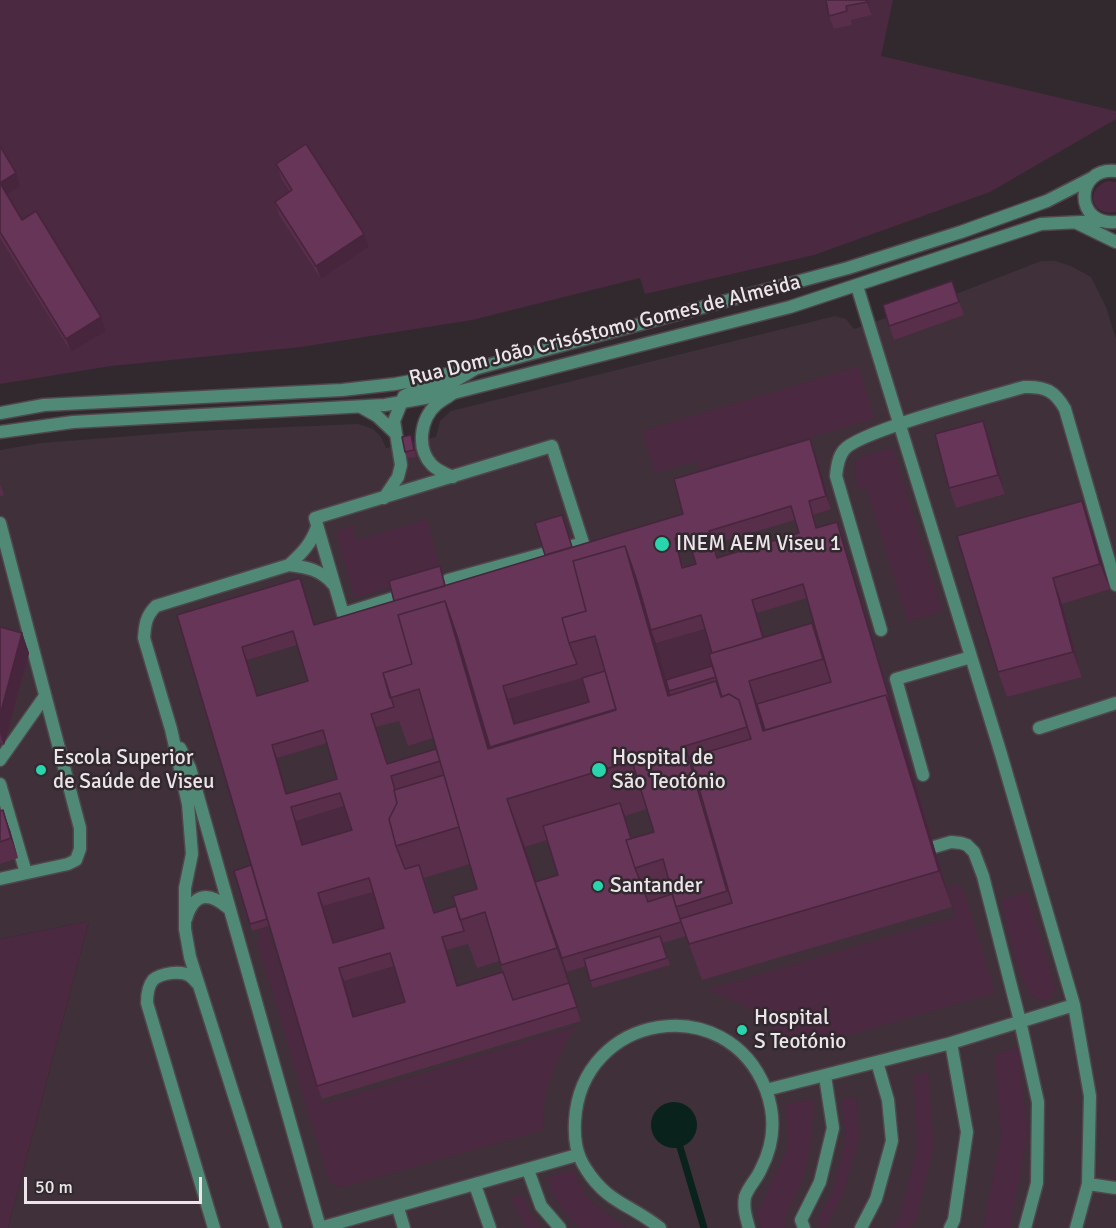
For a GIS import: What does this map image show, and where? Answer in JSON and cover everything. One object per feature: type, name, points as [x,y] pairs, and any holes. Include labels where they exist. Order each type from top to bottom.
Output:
[{"type":"street","name":"Rua Dom João Crisóstomo Gomes de Almeida","points":[[0,413],[44,405],[342,390],[395,384],[474,369],[848,268],[961,232],[1047,201],[1108,171],[1116,171]]},
{"type":"street","points":[[1092,178],[1084,193],[1085,202],[1088,210],[1101,221]]},
{"type":"street","name":"Rua Dom João Crisóstomo Gomes de Almeida","points":[[0,432],[73,422],[400,403],[453,393],[790,307],[1041,224],[1116,222]]},
{"type":"street","points":[[1076,223],[1116,242]]},
{"type":"street","points":[[857,285],[971,657],[1074,1005],[1090,1096],[1088,1184],[1076,1228]]},
{"type":"street","points":[[384,498],[398,477],[401,465],[394,421],[404,396],[412,392],[446,386],[474,369]]},
{"type":"street","points":[[881,630],[836,476],[838,460],[844,449],[857,440],[900,424],[1023,387],[1037,386],[1058,397],[1065,409],[1116,585]]},
{"type":"street","points":[[453,393],[436,405],[427,417],[422,440],[423,451],[433,466],[453,477]]},
{"type":"street","points":[[361,407],[377,416],[395,433]]},
{"type":"street","points":[[394,598],[343,614],[315,518],[552,446],[583,543],[448,580]]},
{"type":"street","points":[[0,523],[25,637],[45,696],[80,828],[80,849],[76,860],[68,864],[0,879]]},
{"type":"street","points":[[289,565],[309,546],[317,527]]},
{"type":"street","points":[[276,1228],[190,957],[185,929],[184,888],[192,854],[188,804],[171,729],[144,638],[145,624],[149,613],[156,606],[289,565],[309,567],[328,578],[335,587]]},
{"type":"street","points":[[923,775],[896,679],[971,657]]},
{"type":"street","points":[[0,760],[45,696]]},
{"type":"street","points":[[1039,728],[1116,703]]},
{"type":"street","points":[[171,729],[190,768],[320,1228],[398,1208],[578,1155]]},
{"type":"street","points":[[0,784],[26,873]]},
{"type":"street","points":[[934,848],[951,842],[967,845],[974,852],[983,876],[1020,1021],[1038,1102],[1037,1183],[1025,1228]]},
{"type":"street","points":[[185,929],[190,909],[202,897],[217,898],[228,908]]},
{"type":"street","points":[[199,985],[190,976],[180,973],[164,975],[153,980],[147,994],[147,1003],[214,1228]]},
{"type":"street","points":[[766,1090],[951,1043],[1074,1005]]},
{"type":"street","points":[[660,1228],[597,1185],[578,1155],[574,1133],[575,1108],[582,1086],[593,1066],[608,1050],[622,1039],[638,1032],[656,1026],[679,1025],[714,1034],[732,1042],[759,1074],[766,1090],[772,1111],[772,1133],[761,1170],[746,1195],[744,1209],[749,1228]]},
{"type":"street","points":[[950,1228],[954,1220],[967,1132],[951,1043]]},
{"type":"street","points":[[861,1228],[876,1199],[892,1140],[888,1101],[877,1062]]},
{"type":"street","points":[[804,1228],[801,1220],[820,1182],[833,1128],[825,1076]]},
{"type":"street","points":[[528,1170],[541,1206],[560,1228]]},
{"type":"street","points":[[1088,1184],[1116,1188]]},
{"type":"street","points":[[475,1185],[490,1228]]},
{"type":"street","points":[[398,1208],[404,1228]]},
{"type":"shaded area","points":[[0,0],[893,0],[881,56],[1116,111],[1116,119],[990,192],[814,255],[645,294],[640,278],[472,320],[301,347],[111,366],[0,384]]},
{"type":"shaded area","points":[[1108,181],[1116,182],[1116,212],[1101,211],[1094,202],[1095,190]]},
{"type":"shaded area","name":"Hospital de São Teotónio","points":[[1041,261],[1055,261],[1071,266],[1091,277],[1106,307],[1116,339],[1116,1228],[8,1228],[89,921],[0,939],[0,450],[41,443],[195,431],[358,424],[373,429],[381,437],[386,448],[436,437],[440,421],[451,411],[835,316],[846,319],[854,329],[956,294]]},
{"type":"shaded area","points":[[859,366],[874,419],[699,470],[696,461],[655,473],[642,431]]},
{"type":"shaded area","points":[[893,447],[943,611],[908,622],[866,488],[859,490],[855,474],[858,458]]},
{"type":"shaded area","points":[[427,519],[442,573],[354,598],[336,531],[353,526],[356,540]]},
{"type":"shaded area","points":[[706,628],[720,678],[671,693],[656,643]]},
{"type":"shaded area","points":[[583,677],[594,716],[519,737],[508,699]]},
{"type":"shaded area","points":[[345,806],[356,843],[307,858],[296,821]]},
{"type":"shaded area","points":[[960,886],[965,892],[995,993],[790,1052],[783,1040],[765,1020],[743,1005],[706,990],[955,917],[948,887]]},
{"type":"shaded area","points":[[374,891],[389,941],[338,956],[323,906]]},
{"type":"shaded area","points":[[1027,892],[1056,988],[1051,997],[1044,1001],[1031,994],[1022,978],[1001,900]]},
{"type":"shaded area","points":[[89,921],[8,1228],[0,1228],[0,939]]},
{"type":"shaded area","points":[[267,926],[323,1104],[576,1026],[551,1075],[545,1101],[544,1130],[340,1188],[329,1181],[258,945],[259,929]]},
{"type":"shaded area","points":[[395,966],[410,1015],[358,1030],[344,981]]},
{"type":"shaded area","points":[[1018,1047],[1028,1133],[1010,1228],[983,1228],[1001,1136],[995,1055]]},
{"type":"shaded area","points":[[928,1071],[934,1147],[916,1219],[910,1228],[893,1228],[901,1212],[918,1145],[913,1076]]},
{"type":"shaded area","points":[[856,1096],[859,1137],[843,1195],[825,1228],[822,1228],[818,1219],[833,1190],[846,1137],[841,1100]]},
{"type":"shaded area","points":[[813,1099],[813,1118],[806,1166],[802,1182],[787,1214],[785,1228],[761,1228],[757,1213],[787,1150],[785,1104]]},
{"type":"shaded area","points":[[674,1102],[690,1109],[697,1125],[690,1141],[674,1148],[658,1141],[651,1125],[658,1109]]},
{"type":"shaded area","points":[[573,1170],[588,1199],[626,1228],[580,1228],[574,1223],[554,1198],[548,1177]]},
{"type":"shaded area","points":[[523,1195],[530,1213],[541,1228],[526,1228],[511,1198]]},
{"type":"building","points":[[826,0],[866,0],[867,2],[846,6],[847,11],[829,16]]},
{"type":"building","points":[[306,144],[364,234],[316,266],[275,202],[292,190],[276,164]]},
{"type":"building","points":[[0,146],[16,173],[0,183]]},
{"type":"building","points":[[0,183],[22,220],[36,211],[101,317],[66,339],[0,232]]},
{"type":"building","points":[[952,281],[959,302],[889,326],[883,305]]},
{"type":"building","points":[[983,421],[998,475],[949,488],[935,434]]},
{"type":"building","points":[[411,435],[414,450],[405,452],[402,437]]},
{"type":"building","points":[[810,439],[826,496],[809,501],[816,528],[837,522],[895,718],[886,695],[765,730],[757,704],[831,682],[803,584],[752,600],[763,638],[712,653],[701,615],[651,630],[625,546],[573,561],[586,611],[562,618],[577,664],[503,686],[514,724],[589,702],[582,678],[605,671],[616,709],[490,747],[445,601],[398,615],[412,664],[383,673],[394,707],[371,714],[387,764],[436,749],[440,761],[391,776],[397,803],[389,819],[405,869],[419,865],[434,913],[456,906],[464,931],[442,937],[457,986],[503,972],[513,1000],[569,983],[577,1007],[317,1086],[177,615],[300,578],[314,625],[683,514],[674,479]],"holes":[[[791,506],[799,533],[717,558],[709,531]],[[687,535],[696,564],[682,568],[675,538]],[[293,631],[308,681],[257,696],[242,647]],[[323,730],[337,779],[286,794],[272,745]],[[340,793],[352,830],[302,845],[291,807]],[[369,878],[384,928],[333,943],[318,893]],[[390,953],[405,1002],[353,1017],[339,968]]]},
{"type":"building","points":[[1082,501],[1100,564],[1053,578],[1073,652],[998,672],[957,536]]},
{"type":"building","points":[[562,515],[572,547],[545,555],[535,523]]},
{"type":"building","points":[[625,546],[668,696],[716,681],[721,697],[729,694],[739,700],[747,727],[685,746],[727,891],[676,907],[663,859],[635,868],[626,840],[654,832],[632,761],[507,799],[557,948],[501,965],[485,912],[460,920],[453,896],[477,889],[419,689],[390,698],[383,673],[412,664],[398,615],[445,601],[488,749],[616,710],[595,636],[569,643],[562,618],[586,611],[573,561]]},
{"type":"building","points":[[440,566],[445,586],[394,601],[389,581]]},
{"type":"building","points":[[812,623],[823,659],[749,681],[763,731],[886,695],[939,871],[689,944],[680,919],[732,903],[690,757],[751,739],[739,700],[729,694],[722,697],[709,654]]},
{"type":"building","points":[[0,627],[22,633],[0,715]]},
{"type":"building","points":[[712,666],[716,677],[669,691],[666,680]]},
{"type":"building","points":[[444,775],[459,827],[396,846],[389,819],[397,803],[394,790]]},
{"type":"building","points":[[620,803],[631,839],[626,840],[648,902],[672,894],[681,922],[562,958],[535,882],[558,875],[543,826]]},
{"type":"building","points":[[3,810],[11,838],[0,842],[0,811]]},
{"type":"building","points":[[251,865],[267,919],[250,924],[234,871]]},
{"type":"building","points":[[660,936],[667,958],[590,981],[584,959]]},
{"type":"waterway","points":[[680,1147],[704,1228]]},
{"type":"place","name":"INEM AEM Viseu 1","points":[[662,544]]},
{"type":"place","name":"Escola Superior de Saúde de Viseu","points":[[41,770]]},
{"type":"place","name":"Hospital de São Teotónio","points":[[599,770]]},
{"type":"place","name":"Santander","points":[[598,886]]},
{"type":"place","name":"Hospital S Teotónio","points":[[742,1030]]}]
